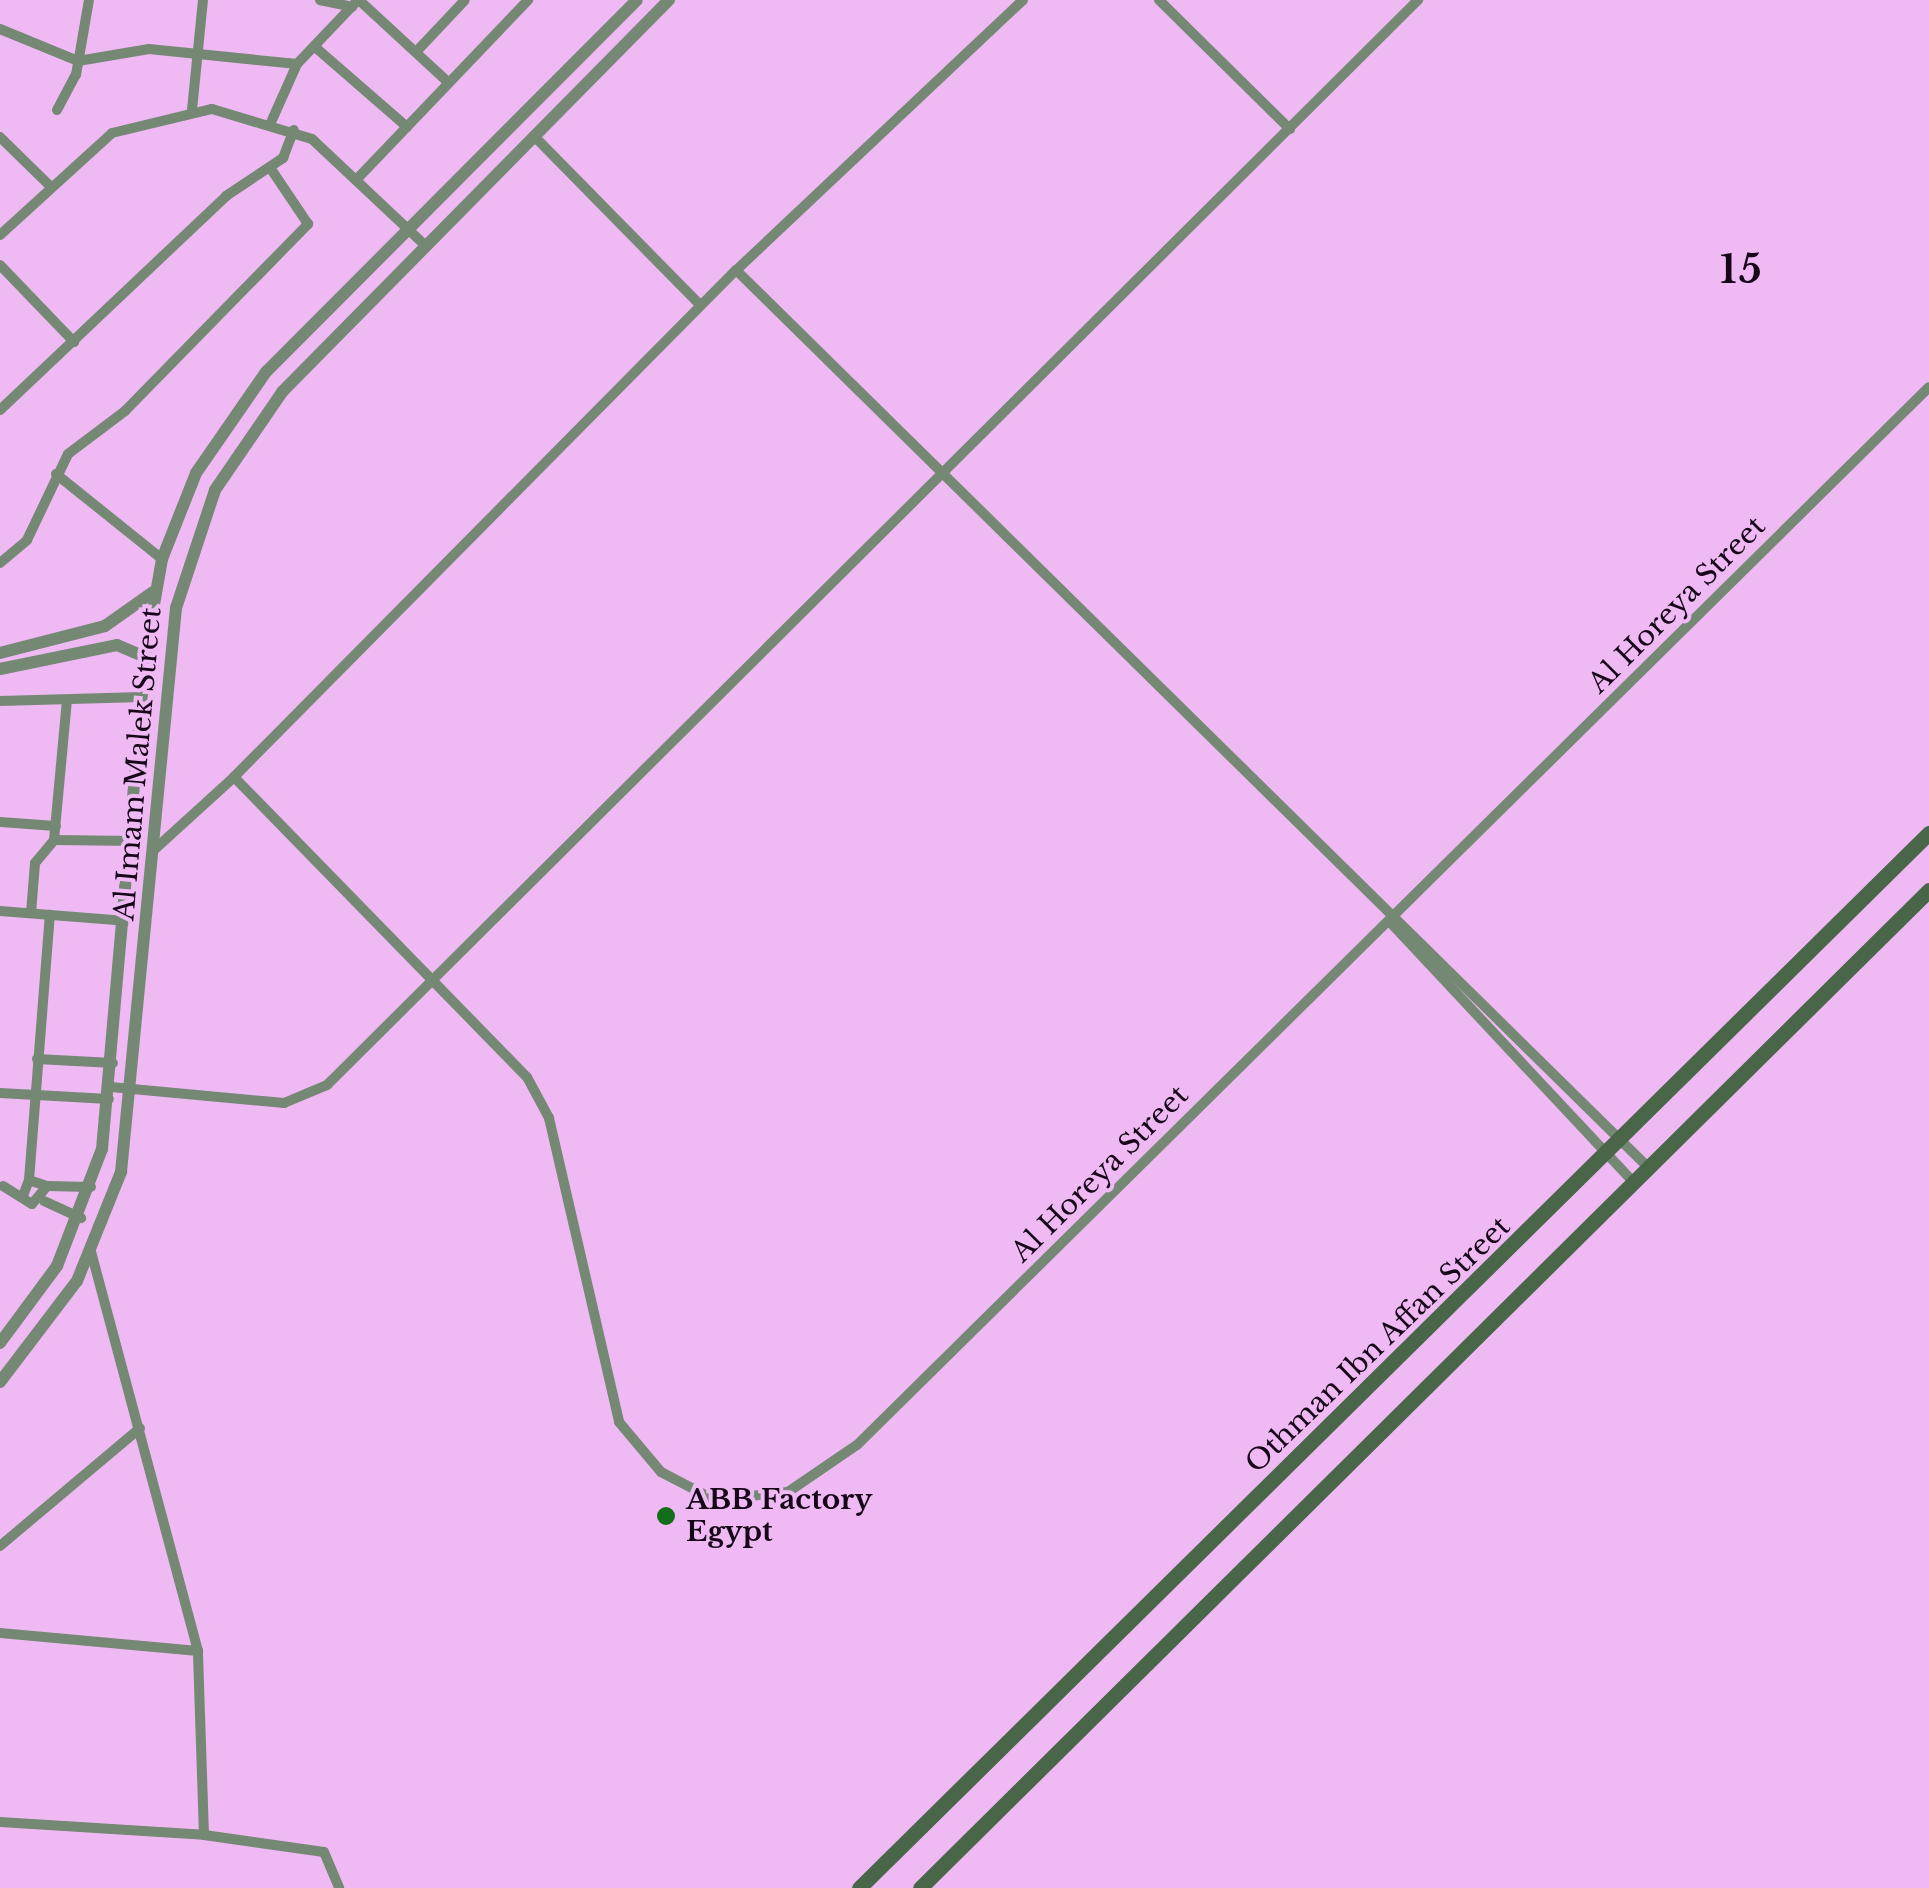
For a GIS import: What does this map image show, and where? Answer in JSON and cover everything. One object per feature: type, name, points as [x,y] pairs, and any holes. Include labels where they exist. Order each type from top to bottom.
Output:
[{"type":"main road","name":"Othman Ibn Affan Street","points":[[859,1888],[1622,1142],[1929,834]]},
{"type":"main road","points":[[920,1888],[1929,890]]},
{"type":"street","points":[[57,110],[78,62],[89,0]]},
{"type":"street","points":[[192,110],[203,0]]},
{"type":"street","points":[[320,0],[356,2],[449,82]]},
{"type":"street","points":[[416,52],[465,0]]},
{"type":"street","points":[[357,179],[528,0]]},
{"type":"street","name":"Al Imam Malek Street","points":[[0,1343],[80,1218],[92,1187],[110,1093],[136,840],[142,697],[162,559],[234,409],[407,228],[636,0]]},
{"type":"street","name":"Al Imam Malek Street","points":[[0,1382],[42,1335],[92,1252],[121,1172],[135,1090],[176,608],[202,517],[262,415],[669,0]]},
{"type":"street","points":[[155,849],[234,778],[700,305],[1023,0]]},
{"type":"street","points":[[1159,0],[1290,129]]},
{"type":"street","points":[[0,1094],[135,1090],[259,1103],[305,1097],[433,981],[1418,0]]},
{"type":"street","points":[[272,120],[297,64],[356,2]]},
{"type":"street","points":[[0,29],[78,62],[149,49],[297,64]]},
{"type":"street","points":[[315,47],[406,127]]},
{"type":"street","points":[[0,234],[112,133],[192,110],[272,120],[294,130],[357,179],[426,246]]},
{"type":"street","points":[[0,410],[226,196],[271,170],[294,130]]},
{"type":"street","points":[[535,137],[700,305]]},
{"type":"street","points":[[0,138],[49,186]]},
{"type":"street","points":[[0,563],[27,540],[56,474],[308,224],[271,170]]},
{"type":"street","points":[[0,265],[74,342]]},
{"type":"street","points":[[736,270],[946,474],[1389,921],[1634,1183]]},
{"type":"street","name":"Al Horeya Street","points":[[234,778],[542,1098],[619,1422],[637,1450],[689,1491],[747,1501],[788,1492],[858,1445],[1929,388]]},
{"type":"street","points":[[56,474],[162,559]]},
{"type":"street","points":[[0,652],[105,626],[155,590]]},
{"type":"street","points":[[0,668],[116,645],[146,657]]},
{"type":"street","points":[[0,702],[142,697]]},
{"type":"street","points":[[31,914],[36,863],[54,840],[67,701]]},
{"type":"street","points":[[0,822],[56,826]]},
{"type":"street","points":[[54,840],[136,840]]},
{"type":"street","points":[[128,898],[142,907],[150,899]]},
{"type":"street","points":[[0,911],[126,921]]},
{"type":"street","points":[[23,1196],[28,1180],[50,915]]},
{"type":"street","points":[[1389,921],[1649,1168]]},
{"type":"street","points":[[122,963],[131,956],[145,964]]},
{"type":"street","points":[[37,1059],[113,1063]]},
{"type":"street","points":[[2,1186],[28,1180],[47,1186],[92,1187]]},
{"type":"street","points":[[2,1186],[80,1218]]},
{"type":"street","points":[[44,1200],[47,1186]]},
{"type":"street","points":[[92,1252],[198,1652],[204,1835]]},
{"type":"street","points":[[0,1546],[140,1428]]},
{"type":"street","points":[[0,1633],[198,1652]]},
{"type":"street","points":[[0,1822],[204,1835],[324,1852],[339,1888]]},
{"type":"place","name":"ABB Factory Egypt","points":[[666,1516]]},
{"type":"district","name":"15","points":[[1742,270]]}]
